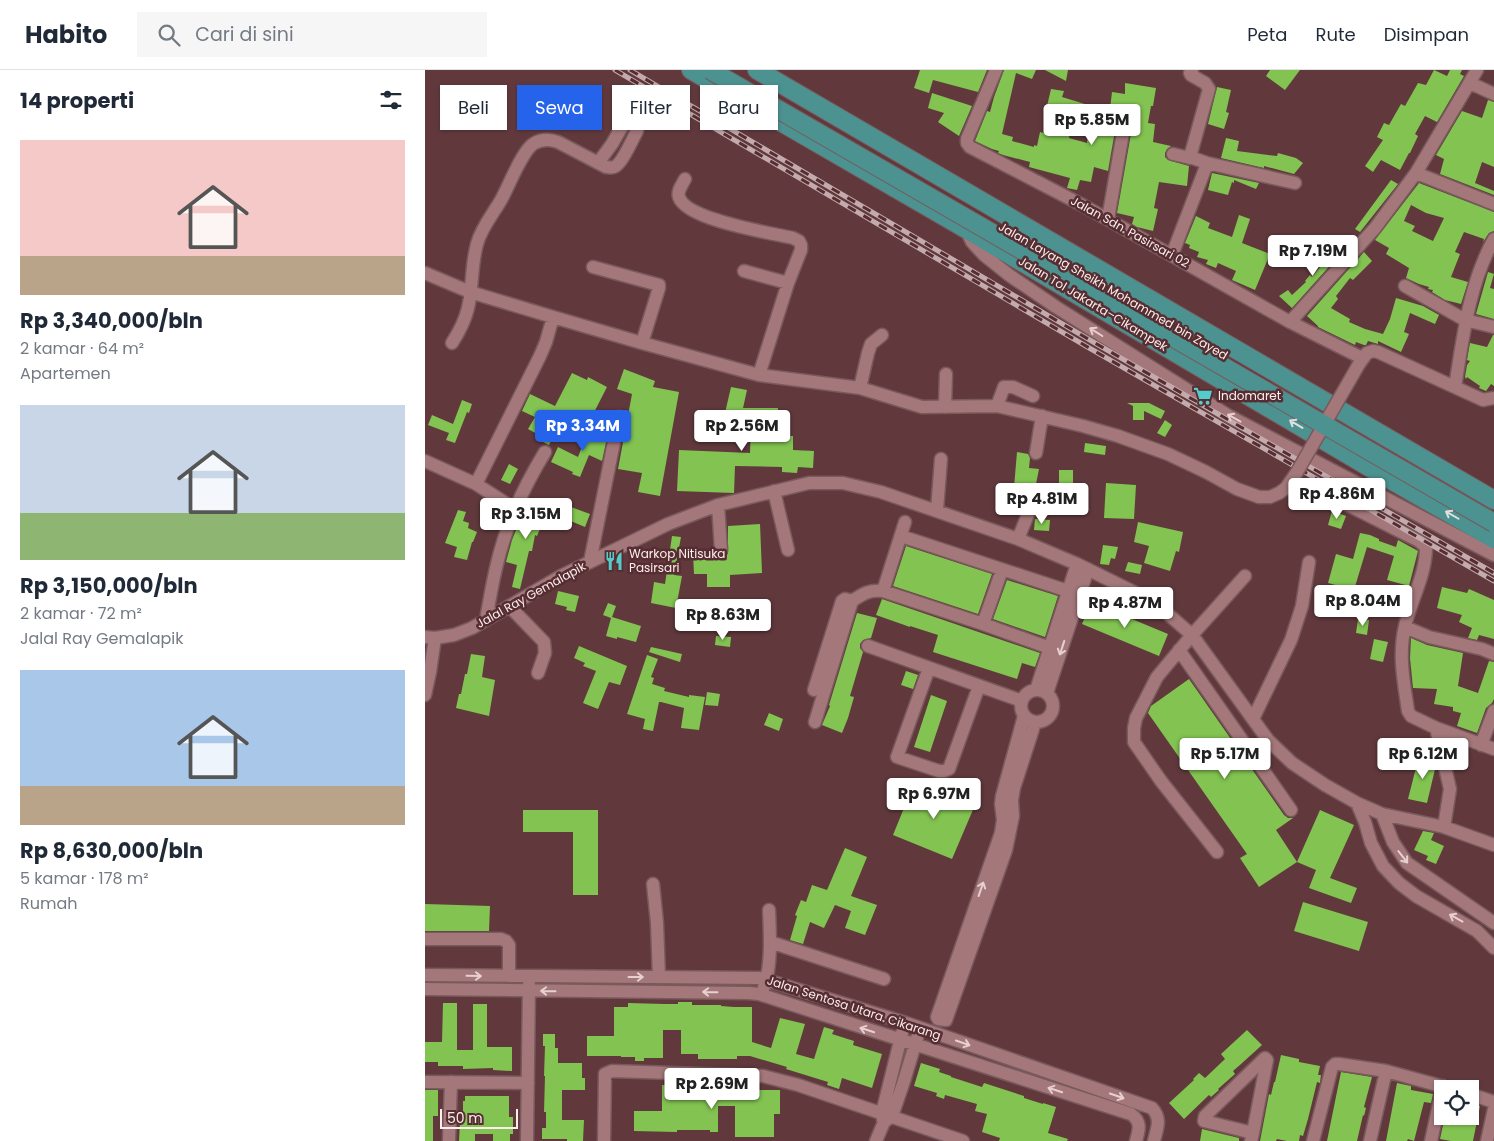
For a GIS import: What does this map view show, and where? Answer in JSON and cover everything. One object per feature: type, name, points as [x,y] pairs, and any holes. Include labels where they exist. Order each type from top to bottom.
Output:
[{"type":"highway","name":"Jalan Tol Jakarta–Cikampek","points":[[691,70],[1494,539]]},
{"type":"highway","name":"Jalan Layang Sheikh Mohammed bin Zayed","points":[[710,70],[1494,523]]},
{"type":"highway","name":"Jalan Layang Sheikh Mohammed bin Zayed","points":[[733,70],[1494,512]]},
{"type":"highway","points":[[757,70],[1494,500]]},
{"type":"street","name":"Jalan Sdn. Pasirsari 02","points":[[996,70],[967,139],[968,145],[1172,254],[1361,361]]},
{"type":"street","points":[[1190,158],[1209,89],[1205,83],[1190,74],[1192,70]]},
{"type":"street","points":[[1290,322],[1375,228],[1416,173],[1477,70]]},
{"type":"street","points":[[1469,82],[1494,94]]},
{"type":"street","points":[[1108,219],[1124,127]]},
{"type":"street","points":[[598,162],[620,130]]},
{"type":"street","points":[[452,343],[465,320],[479,237],[502,199],[522,159],[532,145],[541,140],[550,139],[612,168],[617,166],[637,131]]},
{"type":"street","points":[[1173,154],[1295,183]]},
{"type":"street","points":[[1172,254],[1207,163]]},
{"type":"street","points":[[1416,173],[1494,204]]},
{"type":"street","points":[[685,179],[678,193],[679,200],[695,212],[711,220],[793,238],[799,241],[801,245],[801,250],[788,283],[759,374]]},
{"type":"street","points":[[1084,206],[1111,204]]},
{"type":"street","points":[[966,229],[972,242],[984,255],[1009,275],[1056,307],[1229,416],[1494,555]]},
{"type":"street","points":[[1455,387],[1465,320],[1483,263],[1494,239]]},
{"type":"street","points":[[593,267],[659,285],[642,344]]},
{"type":"street","points":[[745,271],[788,283]]},
{"type":"street","points":[[425,273],[470,292],[642,344],[759,374],[790,380],[860,388],[922,407],[997,406],[1118,436],[1192,464],[1237,489],[1254,496],[1270,497],[1286,488],[1367,353],[1378,352],[1483,400],[1494,398]]},
{"type":"street","points":[[1405,286],[1465,320],[1494,327]]},
{"type":"street","points":[[476,484],[540,356],[553,317]]},
{"type":"street","points":[[860,388],[871,344],[881,335]]},
{"type":"street","points":[[945,407],[946,374]]},
{"type":"street","points":[[997,406],[1004,387],[1013,387],[1033,396]]},
{"type":"street","points":[[1036,453],[1042,416]]},
{"type":"street","points":[[590,562],[619,417]]},
{"type":"street","points":[[486,620],[496,566],[515,509],[545,452]]},
{"type":"street","points":[[937,510],[941,459]]},
{"type":"street","points":[[425,461],[476,484],[515,509]]},
{"type":"street","points":[[1294,477],[1425,545],[1423,572],[1405,627],[1401,655],[1408,711],[1411,716],[1436,728],[1494,749]]},
{"type":"street","name":"Jalal Ray Gemalapik","points":[[430,638],[454,635],[471,628],[561,576],[668,524],[718,505],[809,483],[843,483],[881,492],[1018,539],[1154,602],[1192,635],[1267,740],[1292,763],[1325,785],[1357,803],[1382,814],[1444,827],[1494,844]]},
{"type":"street","points":[[774,491],[788,550]]},
{"type":"street","points":[[1018,539],[1037,492]]},
{"type":"street","points":[[718,505],[721,550]]},
{"type":"street","points":[[883,591],[905,522]]},
{"type":"street","points":[[901,536],[1068,591]]},
{"type":"street","points":[[1253,719],[1291,640],[1302,606],[1309,562]]},
{"type":"street","points":[[1042,691],[1050,648],[1068,591],[1082,567]]},
{"type":"street","points":[[1042,691],[1082,567]]},
{"type":"street","points":[[983,624],[1002,570]]},
{"type":"street","points":[[1217,852],[1161,781],[1134,742],[1134,728],[1136,718],[1157,677],[1245,576]]},
{"type":"street","points":[[815,722],[852,601],[872,590],[883,591],[1050,648]]},
{"type":"street","points":[[814,690],[842,601],[845,599],[852,601]]},
{"type":"street","points":[[509,606],[544,642],[545,653],[538,673]]},
{"type":"street","points":[[1405,627],[1429,637],[1482,649],[1494,654]]},
{"type":"street","points":[[425,695],[430,672],[430,638]]},
{"type":"street","points":[[868,646],[1021,701]]},
{"type":"street","points":[[1179,650],[1291,810]]},
{"type":"street","points":[[929,668],[897,756],[939,771],[949,769],[979,686]]},
{"type":"street","points":[[1042,691],[1053,700],[1053,710],[1045,721],[1030,719],[1021,711],[1021,701],[1029,692],[1042,691]]},
{"type":"street","points":[[1481,744],[1494,711]]},
{"type":"street","points":[[1007,804],[1013,816],[1006,850],[946,1020],[943,1021],[937,1018],[1001,833],[1007,804],[1030,719]]},
{"type":"street","points":[[1436,728],[1450,789],[1444,827]]},
{"type":"street","points":[[1357,803],[1371,843],[1383,866],[1416,896],[1477,931],[1494,948]]},
{"type":"street","points":[[1382,814],[1393,842],[1407,863],[1494,923]]},
{"type":"street","points":[[653,884],[659,977]]},
{"type":"street","points":[[761,995],[767,980],[770,942],[769,910]]},
{"type":"street","points":[[425,939],[501,939],[506,941],[509,945],[509,976]]},
{"type":"street","points":[[770,942],[884,979]]},
{"type":"street","name":"Jalan Sentosa Utara. Cikarang","points":[[425,975],[760,978],[906,1023],[1155,1112]]},
{"type":"street","points":[[527,1141],[529,977]]},
{"type":"street","name":"Jalan Sentosa Utara. Cikarang","points":[[425,989],[749,993],[761,995],[1131,1114],[1136,1118],[1138,1132]]},
{"type":"street","points":[[886,1117],[900,1040],[906,1023]]},
{"type":"street","points":[[876,1141],[904,1081],[920,1028]]},
{"type":"street","points":[[1265,1058],[1267,1060],[1252,1137],[1204,1121],[1204,1118],[1265,1058]]},
{"type":"street","points":[[1313,1141],[1335,1064],[1386,1071],[1434,1084]]},
{"type":"street","points":[[604,1141],[605,1074],[612,1071],[763,1076],[782,1080],[886,1117],[963,1141]]},
{"type":"street","points":[[1371,1141],[1386,1071]]},
{"type":"street","points":[[425,1082],[527,1083]]},
{"type":"street","points":[[449,1141],[451,1082]]},
{"type":"street","points":[[1479,1097],[1494,1102]]},
{"type":"street","points":[[1487,1141],[1494,1109]]},
{"type":"street","points":[[1138,1132],[1155,1112],[1159,1120],[1154,1141]]},
{"type":"street","points":[[1431,1141],[1436,1125]]},
{"type":"building","points":[[920,70],[987,70],[978,92],[933,80],[929,93],[914,88]]},
{"type":"building","points":[[1004,70],[1036,70],[1032,79],[1016,73],[1002,134],[1013,137],[1012,141],[1034,147],[1034,145],[1037,146],[1040,132],[1048,134],[1054,107],[1047,106],[1051,89],[1064,91],[1062,97],[1088,105],[1083,119],[1074,116],[1069,138],[1087,143],[1088,129],[1100,130],[1105,108],[1110,109],[1112,92],[1125,94],[1125,83],[1156,88],[1148,123],[1155,124],[1153,142],[1171,146],[1165,153],[1165,157],[1168,160],[1189,166],[1187,186],[1159,182],[1154,208],[1158,209],[1153,231],[1132,224],[1134,217],[1117,213],[1132,128],[1129,120],[1122,119],[1116,125],[1108,171],[1094,167],[1091,182],[1080,180],[1077,190],[1067,188],[1070,178],[1029,167],[1030,162],[1003,155],[998,153],[999,151],[975,141],[987,111],[990,112]]},
{"type":"building","points":[[1045,70],[1068,70],[1066,81]]},
{"type":"building","points":[[1270,70],[1300,70],[1285,90],[1266,76]]},
{"type":"building","points":[[1434,70],[1447,76],[1450,70],[1462,70],[1460,74],[1464,76],[1437,122],[1425,116],[1415,134],[1418,136],[1400,170],[1381,160],[1373,172],[1365,166],[1383,140],[1377,137],[1384,123],[1389,125],[1401,104],[1405,106],[1418,83],[1426,85]]},
{"type":"building","points":[[1217,87],[1231,90],[1226,112],[1229,113],[1224,129],[1208,124]]},
{"type":"building","points":[[932,93],[972,106],[959,136],[938,122],[944,113],[928,108]]},
{"type":"building","points":[[1488,100],[1494,102],[1494,167],[1482,162],[1475,183],[1494,191],[1494,195],[1440,174],[1444,159],[1436,155],[1462,111],[1482,118]]},
{"type":"building","points":[[1226,138],[1239,141],[1237,151],[1277,156],[1278,153],[1296,158],[1303,163],[1294,174],[1221,158]]},
{"type":"building","points":[[1212,173],[1259,183],[1256,189],[1234,180],[1228,195],[1208,190]]},
{"type":"building","points":[[1391,180],[1398,184],[1360,232],[1355,229]]},
{"type":"building","points":[[1419,183],[1494,212],[1494,231],[1489,233],[1483,242],[1484,239],[1464,232],[1455,252],[1460,254],[1451,277],[1468,282],[1461,304],[1445,300],[1432,292],[1433,290],[1428,289],[1429,287],[1406,278],[1409,268],[1386,254],[1389,248],[1375,240]],"holes":[[[1411,205],[1426,213],[1444,218],[1433,241],[1412,231],[1415,226],[1404,221]]]},
{"type":"building","points":[[1239,215],[1250,219],[1242,243],[1270,254],[1255,290],[1232,280],[1236,271],[1218,263],[1216,268],[1206,264],[1208,260],[1197,257],[1199,252],[1189,248],[1190,245],[1185,243],[1196,216],[1210,223],[1208,228],[1232,237]]},
{"type":"building","points":[[1348,236],[1352,241],[1292,308],[1279,296],[1288,290],[1292,295],[1306,282],[1310,275],[1312,277],[1325,261],[1327,262]]},
{"type":"building","points":[[1364,252],[1372,261],[1353,280],[1350,278],[1336,296],[1338,299],[1331,308],[1350,319],[1349,322],[1383,334],[1396,298],[1423,306],[1439,315],[1435,324],[1410,313],[1404,332],[1409,334],[1401,352],[1378,341],[1378,344],[1368,341],[1366,345],[1356,342],[1355,345],[1318,327],[1307,316]]},
{"type":"building","points":[[1488,272],[1494,274],[1490,288],[1494,289],[1494,319],[1476,314]]},
{"type":"building","points":[[1493,335],[1494,386],[1491,384],[1486,391],[1479,388],[1480,386],[1467,377],[1466,379],[1467,365],[1470,361],[1467,360],[1470,343],[1487,347]]},
{"type":"building","points":[[624,369],[655,381],[653,387],[679,392],[660,496],[638,492],[642,473],[618,469],[632,394],[617,389]]},
{"type":"building","points":[[572,373],[587,380],[588,377],[607,387],[585,430],[563,419],[549,445],[537,439],[539,435],[528,429],[535,417],[522,411],[530,394],[555,406]]},
{"type":"building","points":[[731,387],[747,390],[743,408],[778,408],[777,428],[782,428],[781,436],[793,436],[793,450],[814,451],[813,468],[798,467],[797,473],[782,472],[782,467],[735,466],[734,493],[677,491],[679,450],[750,453],[751,423],[743,422],[743,417],[725,413]]},
{"type":"building","points":[[462,400],[472,404],[455,443],[446,440],[449,433],[428,425],[432,415],[453,424]]},
{"type":"building","points":[[1127,403],[1149,403],[1165,411],[1161,419],[1144,411],[1144,420],[1133,420],[1133,406]]},
{"type":"building","points":[[1165,420],[1172,425],[1165,437],[1157,433]]},
{"type":"building","points":[[590,426],[608,433],[602,461],[589,455],[580,477],[551,462],[558,447],[578,457]]},
{"type":"building","points":[[1085,443],[1106,446],[1105,455],[1084,452]]},
{"type":"building","points":[[1017,452],[1028,454],[1030,458],[1029,468],[1039,469],[1036,484],[1031,484],[1025,499],[1013,499]]},
{"type":"building","points":[[509,464],[518,469],[510,484],[501,480]]},
{"type":"building","points":[[1059,470],[1073,470],[1073,494],[1059,494]]},
{"type":"building","points":[[1106,483],[1136,485],[1134,519],[1104,518]]},
{"type":"building","points":[[527,503],[551,514],[548,524],[543,522],[537,536],[535,535],[520,589],[512,587],[517,565],[506,562],[512,540]]},
{"type":"building","points":[[571,507],[590,514],[585,527],[566,519]]},
{"type":"building","points":[[458,510],[466,512],[463,521],[469,523],[468,528],[477,532],[467,560],[454,557],[457,547],[445,543]]},
{"type":"building","points":[[1332,511],[1346,516],[1341,529],[1328,525]]},
{"type":"building","points":[[1035,519],[1050,520],[1049,531],[1034,530]]},
{"type":"building","points":[[1138,522],[1183,532],[1179,552],[1176,551],[1170,571],[1144,563],[1149,546],[1134,542]]},
{"type":"building","points":[[760,524],[762,573],[730,575],[730,587],[707,587],[707,574],[694,574],[693,554],[714,554],[721,558],[728,554],[728,526]]},
{"type":"building","points":[[1360,533],[1370,535],[1379,539],[1379,541],[1396,547],[1398,540],[1418,551],[1409,586],[1387,580],[1394,556],[1367,547],[1354,590],[1328,583],[1336,554],[1353,559]]},
{"type":"building","points":[[672,536],[681,537],[674,575],[682,576],[676,608],[651,603],[654,582],[665,584]]},
{"type":"building","points":[[1103,545],[1118,547],[1115,559],[1111,558],[1109,565],[1100,564]]},
{"type":"building","points":[[906,546],[992,574],[978,614],[893,586]]},
{"type":"building","points":[[1128,562],[1142,565],[1140,574],[1125,571]]},
{"type":"building","points":[[1007,580],[1058,596],[1045,637],[993,619]]},
{"type":"building","points":[[1442,587],[1467,593],[1469,589],[1494,600],[1494,639],[1479,635],[1477,640],[1468,638],[1472,628],[1459,622],[1462,615],[1437,608]]},
{"type":"building","points":[[558,591],[579,596],[575,612],[566,610],[567,607],[555,604]]},
{"type":"building","points":[[882,599],[1040,653],[1035,667],[1022,663],[1017,679],[933,652],[938,635],[876,615]]},
{"type":"building","points":[[1091,602],[1168,634],[1159,656],[1082,624]]},
{"type":"building","points":[[608,603],[616,606],[612,617],[641,626],[636,642],[606,636],[611,618],[603,615]]},
{"type":"building","points":[[727,606],[756,608],[755,622],[726,620]]},
{"type":"building","points":[[857,613],[877,618],[871,638],[863,640],[860,644],[863,652],[850,696],[854,697],[842,733],[822,725],[830,706]]},
{"type":"building","points":[[1358,619],[1369,620],[1367,635],[1356,633]]},
{"type":"building","points":[[716,636],[731,637],[730,647],[715,645]]},
{"type":"building","points":[[1411,638],[1427,645],[1463,653],[1458,686],[1478,693],[1489,661],[1494,662],[1494,699],[1486,708],[1477,733],[1457,726],[1461,713],[1453,711],[1453,707],[1434,704],[1437,689],[1413,688],[1410,658]]},
{"type":"building","points":[[1374,639],[1388,642],[1383,662],[1370,659]]},
{"type":"building","points":[[579,646],[627,666],[620,685],[609,682],[598,709],[583,703],[596,671],[583,666],[585,663],[574,658]]},
{"type":"building","points":[[651,647],[682,654],[680,662],[649,652]]},
{"type":"building","points":[[471,654],[485,656],[482,677],[495,680],[489,716],[456,708]]},
{"type":"building","points":[[647,655],[658,659],[651,677],[654,678],[652,684],[665,688],[664,691],[689,697],[689,695],[705,697],[699,730],[681,728],[684,708],[661,702],[659,702],[653,731],[643,729],[645,719],[627,714]]},
{"type":"building","points":[[906,671],[918,675],[913,689],[901,685]]},
{"type":"building","points":[[1189,679],[1284,815],[1288,818],[1293,818],[1276,830],[1297,862],[1259,887],[1240,858],[1247,854],[1148,713],[1151,706]]},
{"type":"building","points":[[707,692],[720,694],[718,706],[705,705]]},
{"type":"building","points":[[931,695],[947,701],[930,752],[914,747]]},
{"type":"building","points":[[769,713],[783,719],[779,731],[764,725]]},
{"type":"building","points":[[1419,756],[1435,759],[1436,765],[1427,803],[1408,799]]},
{"type":"building","points":[[915,781],[975,805],[952,859],[893,835]]},
{"type":"building","points":[[523,810],[598,810],[598,895],[573,895],[573,832],[523,832]]},
{"type":"building","points":[[1320,810],[1354,825],[1330,878],[1357,888],[1351,903],[1309,888],[1316,870],[1297,862]]},
{"type":"building","points":[[1423,831],[1434,833],[1431,840],[1444,846],[1436,864],[1426,860],[1428,856],[1414,850]]},
{"type":"building","points":[[845,848],[867,857],[851,896],[877,905],[865,935],[845,928],[851,911],[835,905],[824,928],[810,922],[803,944],[790,940],[797,916],[795,915],[801,900],[806,902],[812,885],[827,890]]},
{"type":"building","points":[[1303,902],[1368,922],[1359,951],[1294,931]]},
{"type":"building","points":[[425,904],[490,906],[489,931],[425,931]]},
{"type":"building","points":[[678,1002],[692,1002],[692,1005],[752,1007],[752,1042],[771,1048],[780,1018],[805,1024],[796,1054],[814,1059],[824,1027],[834,1030],[832,1034],[854,1041],[853,1045],[882,1054],[872,1088],[842,1078],[839,1089],[827,1085],[828,1082],[750,1056],[737,1056],[737,1059],[698,1059],[698,1054],[681,1054],[681,1030],[663,1030],[663,1058],[644,1058],[644,1061],[635,1061],[635,1057],[587,1056],[587,1036],[614,1036],[614,1007],[628,1007],[628,1003],[678,1004]]},
{"type":"building","points":[[443,1003],[457,1003],[457,1050],[473,1050],[473,1004],[487,1004],[487,1047],[512,1047],[512,1071],[493,1070],[493,1068],[463,1069],[463,1066],[438,1066],[438,1062],[425,1062],[425,1042],[442,1042]]},
{"type":"building","points":[[1247,1030],[1262,1045],[1233,1071],[1235,1074],[1219,1090],[1211,1097],[1209,1095],[1184,1119],[1169,1103],[1199,1073],[1205,1078],[1225,1059],[1221,1054]]},
{"type":"building","points":[[543,1034],[555,1034],[555,1048],[558,1048],[558,1063],[582,1063],[582,1078],[585,1078],[585,1090],[562,1090],[562,1120],[584,1120],[583,1141],[542,1139],[542,1128],[546,1128],[546,1112],[544,1112],[545,1046],[543,1046]]},
{"type":"building","points":[[1281,1055],[1299,1059],[1299,1062],[1320,1066],[1318,1075],[1321,1075],[1320,1083],[1317,1082],[1303,1136],[1300,1135],[1299,1141],[1277,1139],[1276,1141],[1260,1141],[1269,1094],[1271,1095]]},
{"type":"building","points":[[921,1063],[940,1069],[939,1072],[951,1077],[982,1087],[984,1083],[1024,1096],[1024,1098],[1056,1107],[1048,1133],[1068,1139],[1067,1141],[999,1141],[1000,1138],[982,1132],[987,1114],[975,1111],[977,1104],[945,1095],[944,1099],[936,1096],[937,1093],[914,1086]]},
{"type":"building","points":[[1341,1072],[1372,1077],[1357,1141],[1327,1141]]},
{"type":"building","points":[[1397,1083],[1411,1086],[1411,1090],[1433,1094],[1431,1103],[1424,1102],[1414,1141],[1408,1139],[1407,1141],[1386,1141]]},
{"type":"building","points":[[662,1085],[679,1085],[679,1087],[746,1086],[746,1088],[759,1088],[759,1090],[780,1090],[780,1114],[774,1114],[774,1137],[735,1137],[735,1106],[718,1106],[718,1132],[710,1132],[710,1130],[677,1130],[677,1132],[634,1131],[634,1111],[662,1111]]},
{"type":"building","points":[[425,1090],[438,1090],[438,1116],[433,1116],[433,1141],[425,1141]]},
{"type":"building","points":[[465,1096],[509,1096],[509,1117],[513,1117],[513,1134],[510,1134],[510,1141],[493,1141],[493,1134],[475,1134],[475,1141],[459,1141],[460,1121],[463,1121],[463,1101],[465,1101]]},
{"type":"building","points":[[1443,1125],[1476,1125],[1473,1141],[1440,1139]]},
{"type":"building","points":[[1202,1129],[1239,1138],[1239,1141],[1200,1141]]},
{"type":"railway","points":[[615,70],[1091,349],[1494,581]]},
{"type":"railway","points":[[630,70],[1095,343],[1494,573]]},
{"type":"place","name":"Indomaret","points":[[1203,396]]},
{"type":"place","name":"Warkop Nitisuka Pasirsari","points":[[614,561]]}]
